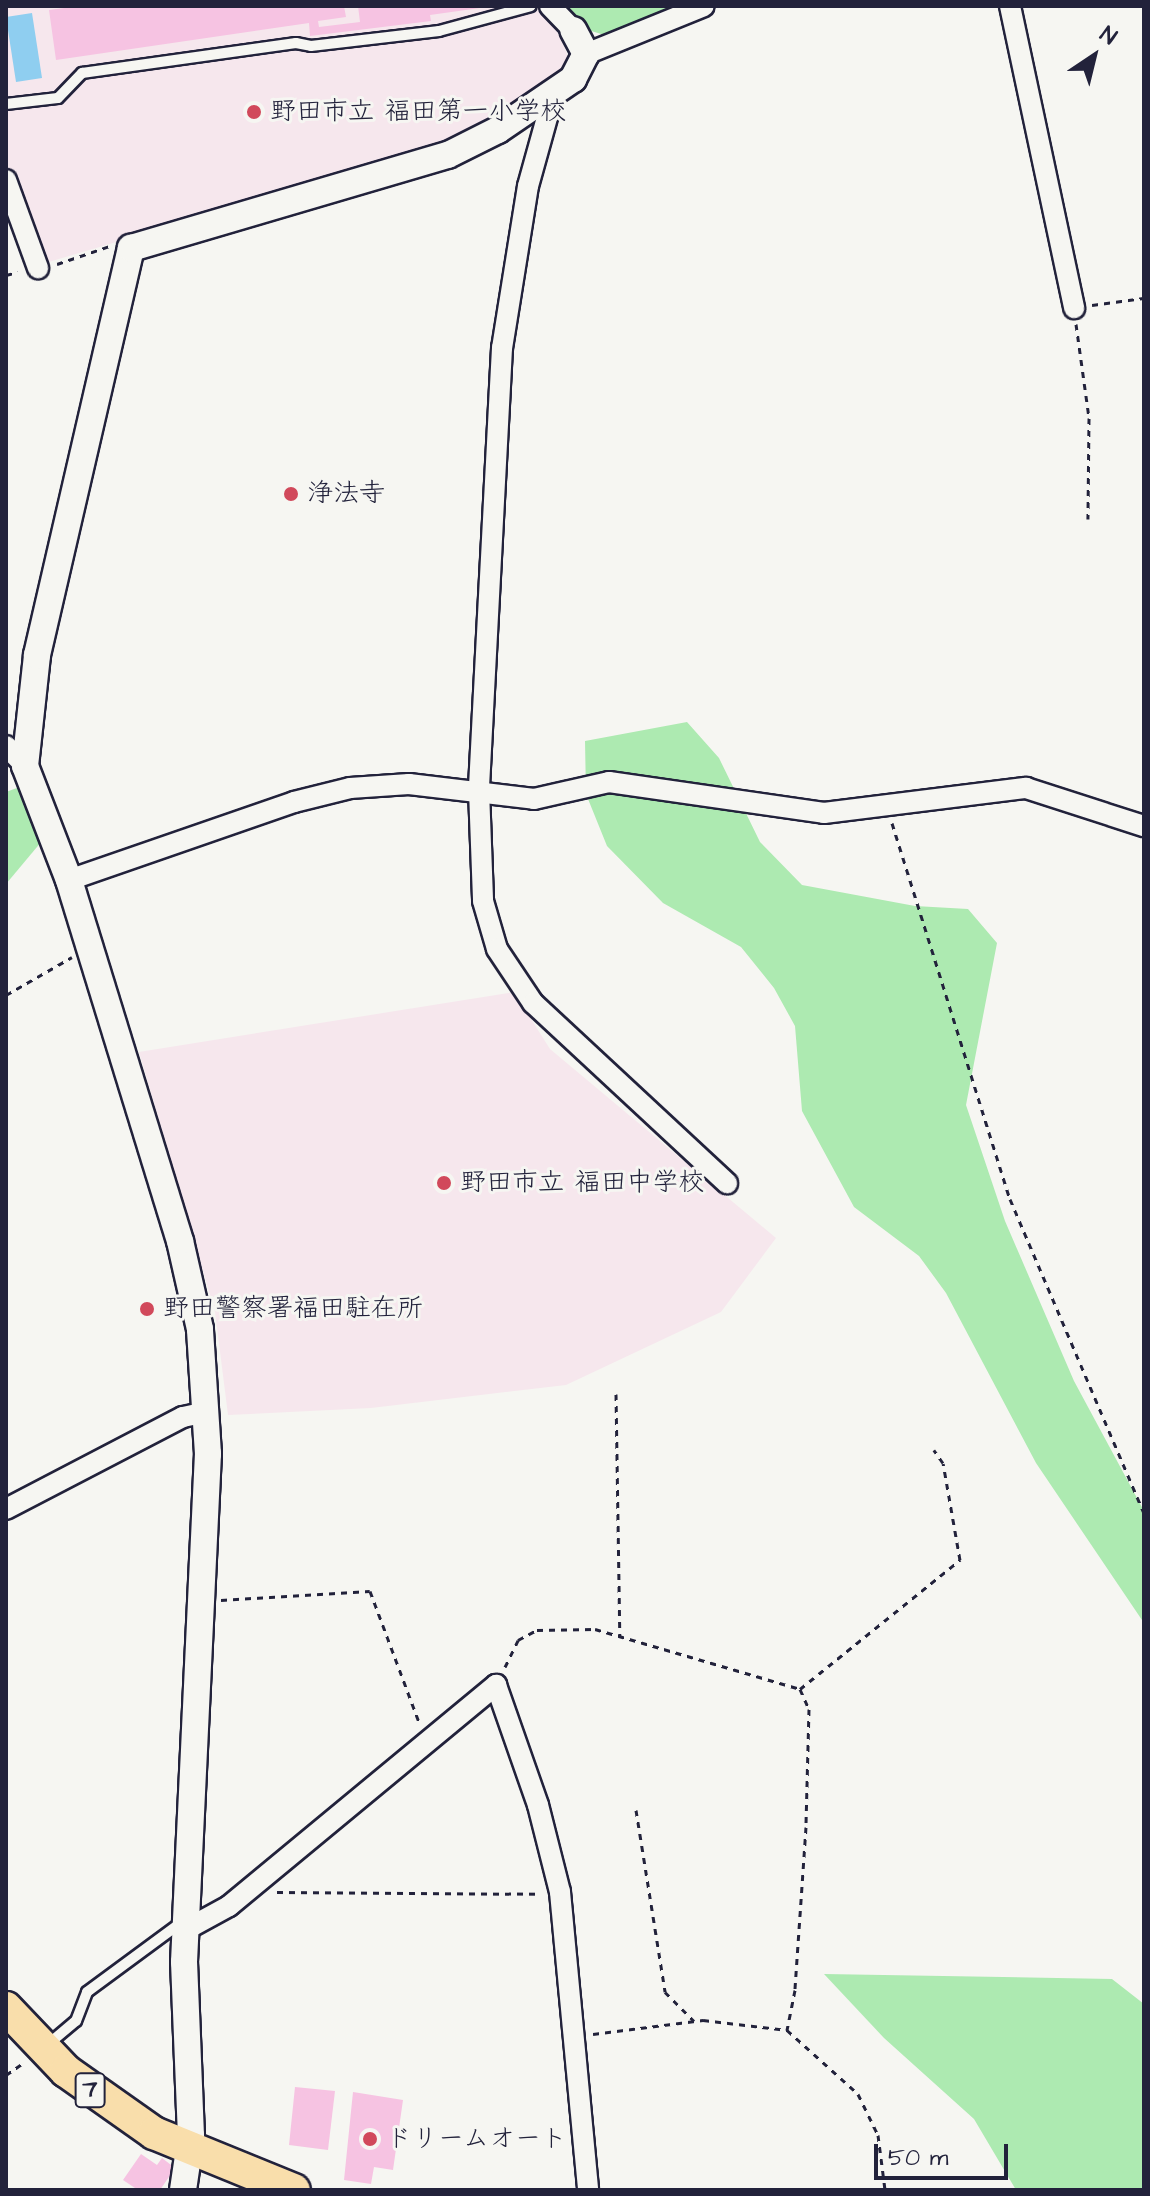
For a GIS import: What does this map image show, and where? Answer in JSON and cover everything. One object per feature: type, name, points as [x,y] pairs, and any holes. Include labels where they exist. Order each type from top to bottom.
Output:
[{"type":"main road","name":"7","points":[[6,2008],[42,2049],[118,2110],[191,2150],[294,2190]]},
{"type":"street","points":[[550,6],[573,30],[586,54]]},
{"type":"street","points":[[25,766],[37,655],[131,248],[448,155],[553,96],[573,79],[586,54],[704,6]]},
{"type":"street","points":[[1010,6],[1074,308]]},
{"type":"street","points":[[553,96],[528,186],[502,348],[479,790],[483,901],[497,949],[513,975],[570,1043],[727,1183]]},
{"type":"street","points":[[6,180],[38,268]]},
{"type":"street","points":[[6,746],[25,766],[69,880],[180,1241],[200,1329],[207,1412],[202,1602],[187,1924],[191,2150],[183,2190]]},
{"type":"street","points":[[69,880],[294,802],[350,788],[409,784],[534,799],[609,782],[824,813],[1026,788],[1144,826]]},
{"type":"street","points":[[6,1509],[183,1417],[207,1412]]},
{"type":"street","points":[[187,1924],[245,1892],[428,1746],[496,1685],[538,1805],[560,1892],[570,2036],[588,2190]]},
{"type":"lane","points":[[6,104],[58,98],[82,73],[296,43],[311,46],[439,31],[531,6]]},
{"type":"lane","points":[[42,2049],[76,2021],[87,1992],[187,1924]]},
{"type":"path","points":[[6,275],[121,242],[131,248]]},
{"type":"path","points":[[1088,519],[1089,418],[1074,308],[1144,298]]},
{"type":"path","points":[[887,805],[1010,1199],[1144,1513]]},
{"type":"path","points":[[6,995],[89,946]]},
{"type":"path","points":[[616,1394],[620,1636]]},
{"type":"path","points":[[800,1689],[960,1560],[943,1463],[934,1450]]},
{"type":"path","points":[[202,1602],[370,1591],[428,1746]]},
{"type":"path","points":[[496,1685],[518,1640],[537,1630],[595,1629],[800,1689],[809,1709],[806,1827],[795,1990],[787,2030]]},
{"type":"path","points":[[636,1810],[665,1992],[694,2021]]},
{"type":"path","points":[[245,1892],[492,1897],[560,1892]]},
{"type":"path","points":[[570,2036],[694,2021],[787,2030],[858,2094],[878,2135],[885,2190]]},
{"type":"shaded area","name":"野田市立 福田第一小学校","points":[[6,6],[535,6],[557,31],[568,56],[563,72],[554,80],[451,143],[42,264],[6,168]]},
{"type":"shaded area","name":"野田市立 福田中学校","points":[[514,992],[550,1049],[776,1238],[721,1312],[566,1385],[371,1408],[228,1415],[215,1312],[139,1052]]},
{"type":"green space","points":[[558,6],[672,6],[608,36],[581,28]]},
{"type":"green space","points":[[687,722],[719,758],[760,842],[802,885],[915,906],[968,909],[997,943],[966,1105],[1005,1221],[1074,1381],[1144,1511],[1144,1623],[1036,1463],[946,1293],[919,1256],[854,1207],[802,1111],[795,1026],[774,988],[741,947],[663,903],[607,846],[586,794],[585,741]]},
{"type":"green space","points":[[25,785],[42,841],[6,884],[6,792]]},
{"type":"green space","points":[[824,1974],[1112,1979],[1144,2004],[1144,2190],[1016,2190],[974,2119],[884,2038]]},
{"type":"water","points":[[32,13],[42,78],[16,82],[6,17]]},
{"type":"building","points":[[80,6],[344,6],[346,17],[318,21],[319,27],[360,22],[358,6],[480,8],[430,15],[431,21],[310,36],[309,23],[56,60],[49,10]]},
{"type":"building","points":[[295,2087],[335,2091],[328,2150],[289,2145]]},
{"type":"building","points":[[353,2092],[403,2100],[393,2170],[374,2167],[371,2184],[344,2180]]},
{"type":"building","points":[[141,2154],[157,2165],[162,2158],[175,2168],[160,2190],[138,2190],[123,2180]]},
{"type":"place","name":"野田市立 福田第一小学校","points":[[254,112]]},
{"type":"place","name":"浄法寺","points":[[291,494]]},
{"type":"place","name":"野田市立 福田中学校","points":[[444,1183]]},
{"type":"place","name":"野田警察署福田駐在所","points":[[147,1309]]},
{"type":"place","name":"ドリームオート","points":[[370,2139]]}]
